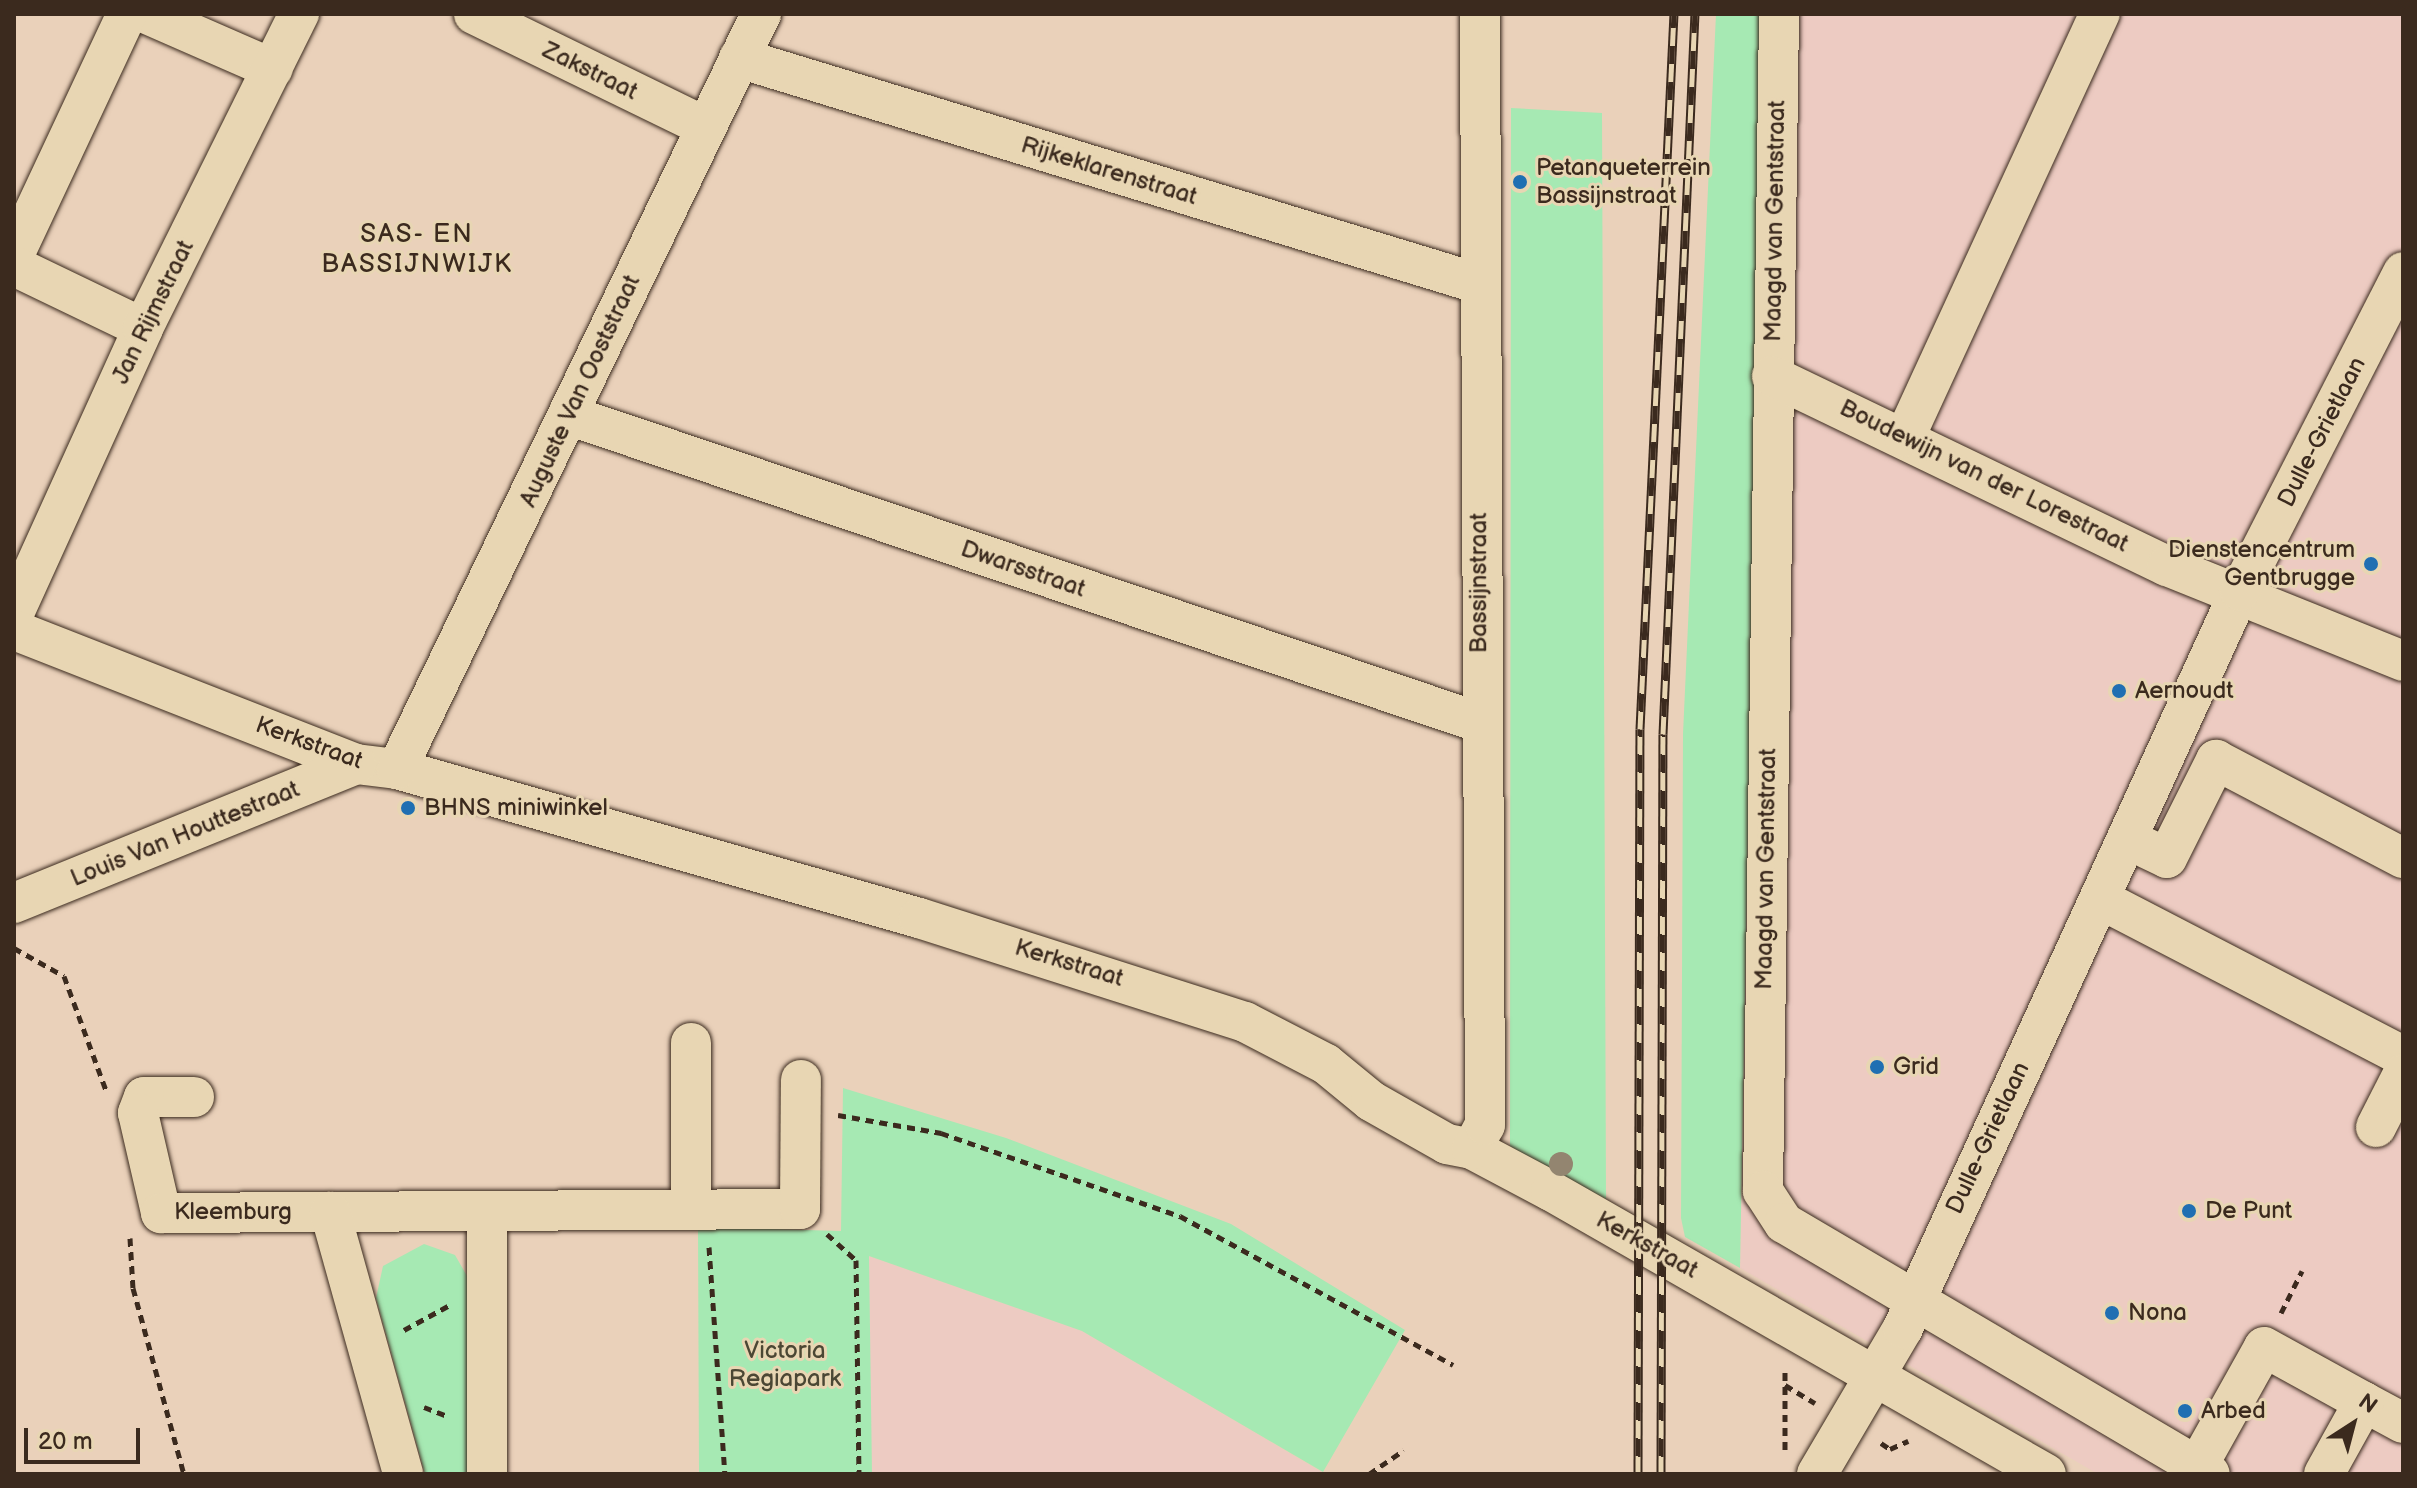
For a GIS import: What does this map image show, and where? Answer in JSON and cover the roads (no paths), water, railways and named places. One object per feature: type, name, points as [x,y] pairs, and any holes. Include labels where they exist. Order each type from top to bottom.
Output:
[{"type":"street","points":[[14,255],[131,14],[273,69]]},
{"type":"street","name":"Jan Rijmstraat","points":[[14,613],[143,328],[299,14]]},
{"type":"street","name":"Zakstraat","points":[[474,14],[706,127]]},
{"type":"street","name":"Auguste Van Ooststraat","points":[[397,769],[761,14]]},
{"type":"street","name":"Bassijnstraat","points":[[1472,1149],[1485,1125],[1478,722],[1480,14]]},
{"type":"street","name":"Maagd van Gentstraat","points":[[1779,14],[1763,1191],[1784,1223],[2204,1470]]},
{"type":"street","points":[[1905,437],[2100,14]]},
{"type":"street","name":"Rijkeklarenstraat","points":[[739,58],[1480,284]]},
{"type":"street","points":[[14,266],[143,328]]},
{"type":"street","name":"Dulle-Grietlaan","points":[[1801,1467],[1873,1374],[1916,1299],[2240,591],[2403,272]]},
{"type":"street","name":"Boudewijn van der Lorestraat","points":[[1772,376],[1905,437],[2167,566],[2240,591]]},
{"type":"street","name":"Dwarsstraat","points":[[568,415],[1478,722]]},
{"type":"street","points":[[2240,591],[2403,661]]},
{"type":"street","name":"Kerkstraat","points":[[14,630],[356,764],[397,769],[1171,994],[1326,1064],[1371,1101],[1447,1144],[1472,1149],[1785,1323],[2046,1474]]},
{"type":"street","points":[[2127,839],[2167,858],[2216,760],[2403,858]]},
{"type":"street","name":"Louis Van Houttestraat","points":[[14,903],[356,764]]},
{"type":"street","points":[[2100,899],[2403,1056]]},
{"type":"street","points":[[691,1043],[700,1210]]},
{"type":"street","points":[[2376,1127],[2403,1074]]},
{"type":"street","name":"Kleemburg","points":[[194,1097],[144,1097],[138,1113],[161,1213],[800,1209],[801,1096]]},
{"type":"street","points":[[487,1211],[487,1474]]},
{"type":"street","points":[[330,1212],[403,1474]]},
{"type":"street","points":[[2204,1470],[2264,1347],[2403,1423]]},
{"type":"street","points":[[2324,1474],[2364,1402]]},
{"type":"railway","points":[[1638,1474],[1640,729],[1674,14]]},
{"type":"railway","points":[[1661,1474],[1663,734],[1695,14]]},
{"type":"place","name":"Petanqueterrein Bassijnstraat","points":[[1520,182]]},
{"type":"place","name":"Dienstencentrum Gentbrugge","points":[[2371,564]]},
{"type":"place","name":"Aernoudt","points":[[2119,691]]},
{"type":"place","name":"BHNS miniwinkel","points":[[408,808]]},
{"type":"place","name":"Grid","points":[[1877,1067]]},
{"type":"place","name":"De Punt","points":[[2189,1211]]},
{"type":"place","name":"Nona","points":[[2112,1313]]},
{"type":"place","name":"Arbed","points":[[2185,1411]]},
{"type":"district","name":"SAS- EN BASSIJNWIJK","points":[[417,250]]},
{"type":"park label","name":"Victoria Regiapark","points":[[785,1365]]}]
